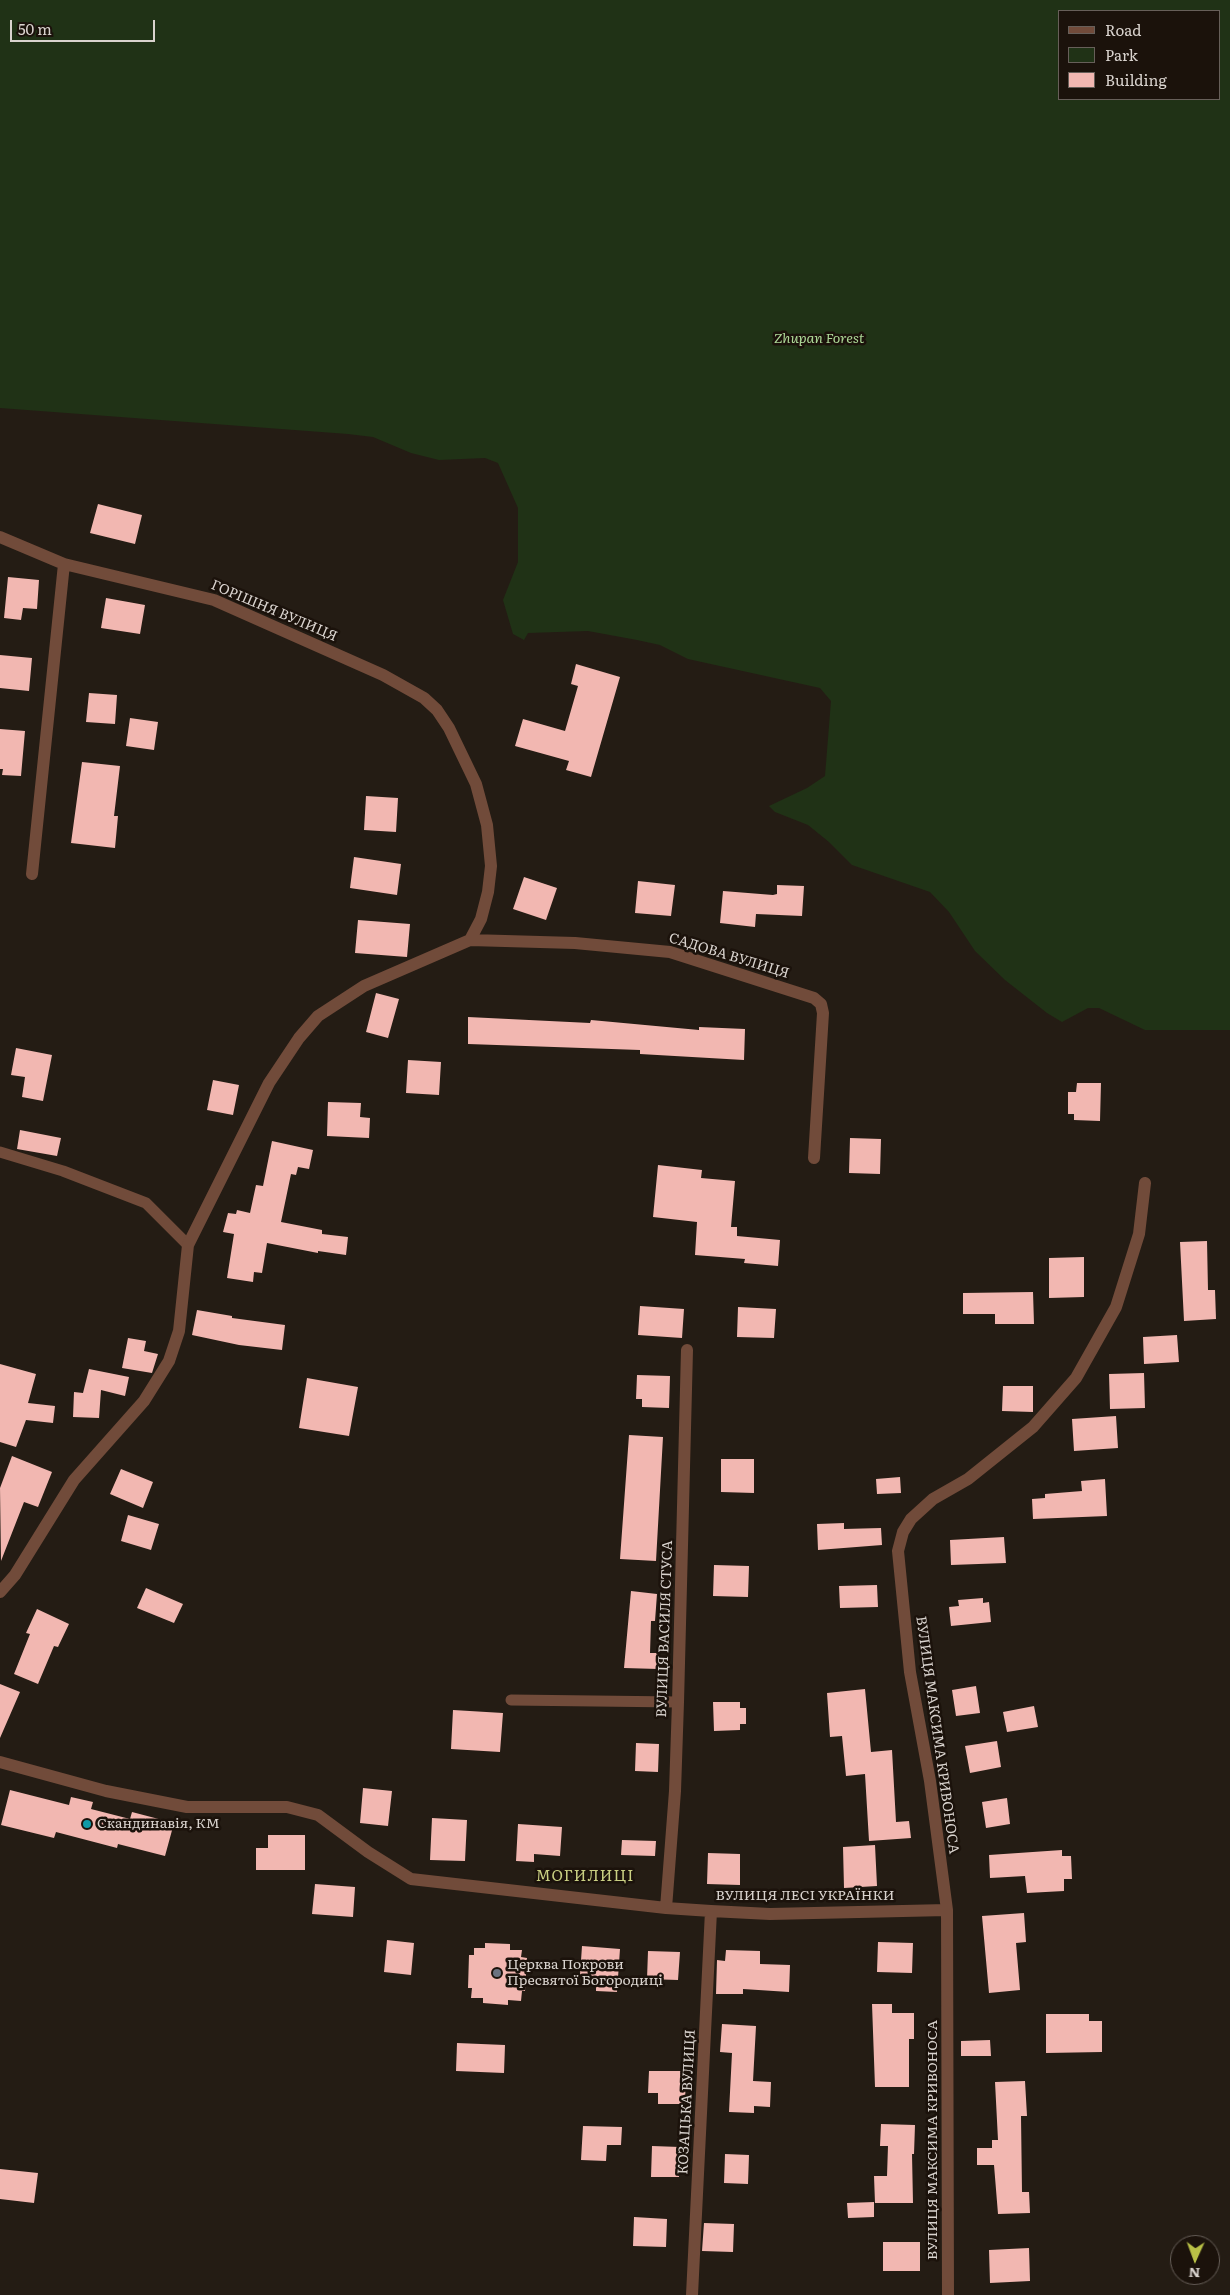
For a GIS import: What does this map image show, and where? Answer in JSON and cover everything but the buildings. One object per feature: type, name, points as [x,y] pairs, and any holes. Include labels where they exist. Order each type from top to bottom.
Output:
[{"type":"street","name":"ГОРІШНЯ ВУЛИЦЯ","points":[[0,537],[64,564],[214,600],[384,675],[424,698],[437,710],[449,728],[476,784],[487,825],[491,866],[488,892],[481,919],[470,940]]},
{"type":"street","points":[[32,874],[64,564]]},
{"type":"street","points":[[0,1592],[15,1575],[74,1480],[144,1401],[170,1361],[180,1331],[188,1245],[270,1083],[298,1038],[318,1016],[364,986],[470,940]]},
{"type":"street","name":"САДОВА ВУЛИЦЯ","points":[[470,940],[575,943],[670,952],[814,998],[821,1004],[823,1013],[814,1158]]},
{"type":"street","name":"ВУЛИЦЯ МАКСИМА КРИВОНОСА","points":[[948,2295],[947,1910],[930,1781],[910,1672],[898,1551],[903,1532],[912,1519],[933,1499],[968,1479],[1033,1427],[1076,1378],[1116,1307],[1139,1234],[1145,1183]]},
{"type":"street","name":"ВУЛИЦЯ ВАСИЛЯ СТУСА","points":[[666,1908],[675,1791],[687,1350]]},
{"type":"street","name":"ВУЛИЦЯ ЛЕСІ УКРАЇНКИ","points":[[0,1762],[106,1791],[187,1807],[287,1807],[302,1811],[318,1816],[368,1852],[410,1878],[666,1908],[711,1911],[770,1914],[947,1910]]},
{"type":"street","name":"КОЗАЦЬКА ВУЛИЦЯ","points":[[692,2295],[711,1911]]},
{"type":"lane","points":[[0,1152],[63,1171],[146,1203],[188,1245]]},
{"type":"lane","points":[[511,1700],[678,1702]]},
{"type":"green space","name":"Zhupan Forest","points":[[0,0],[1230,0],[1230,1030],[1145,1030],[1099,1008],[1088,1008],[1062,1022],[1047,1013],[1005,980],[975,951],[949,912],[930,892],[852,865],[829,842],[808,825],[775,812],[769,806],[807,788],[825,776],[831,701],[820,688],[688,659],[660,645],[588,631],[528,633],[524,640],[513,634],[503,600],[518,562],[518,508],[498,463],[485,458],[439,460],[411,453],[373,437],[0,408]]},
{"type":"place","name":"Скандинавія, КМ","points":[[87,1824]]},
{"type":"place","name":"Церква Покрови Пресвятої Богородиці","points":[[497,1973]]},
{"type":"district","name":"МОГИЛИЦІ","points":[[585,1877]]}]
